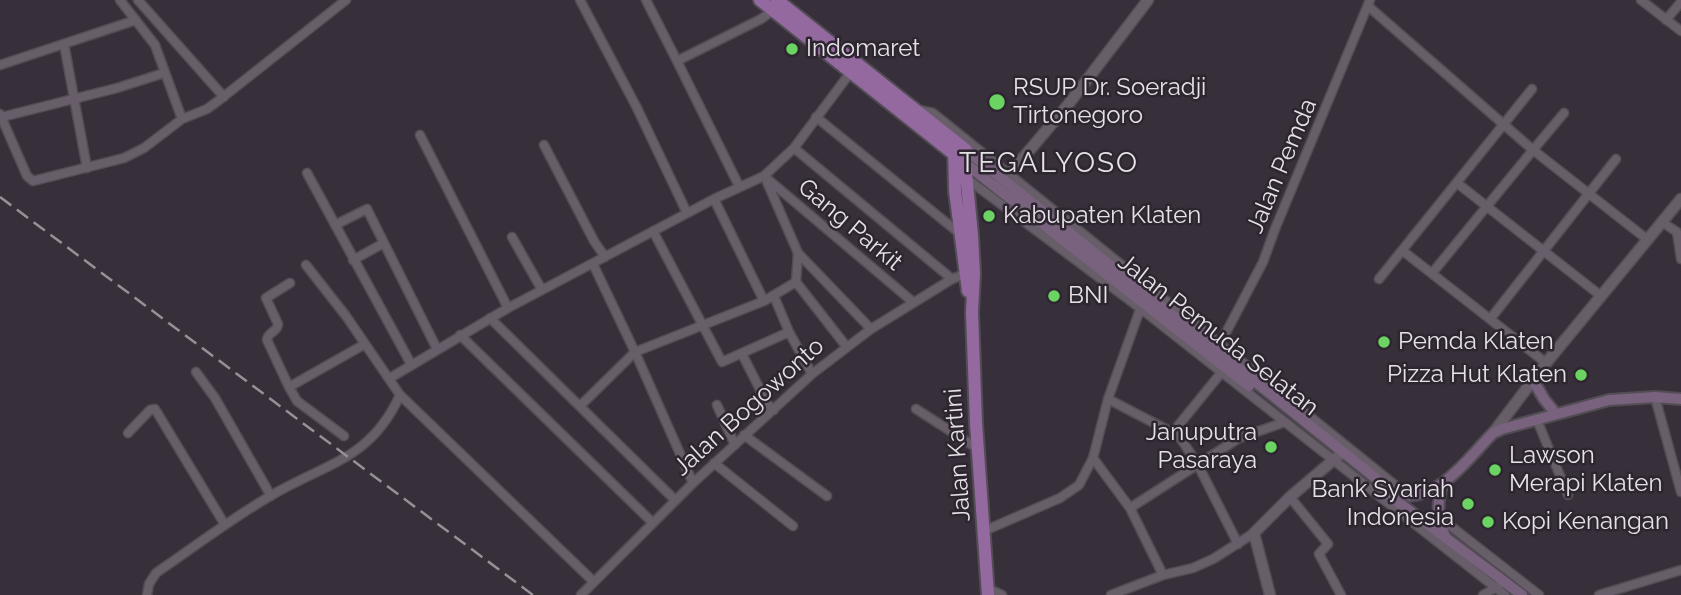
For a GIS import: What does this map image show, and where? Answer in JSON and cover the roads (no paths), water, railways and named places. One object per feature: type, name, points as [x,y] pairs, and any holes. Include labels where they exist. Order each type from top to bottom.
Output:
[{"type":"highway","points":[[760,0],[777,5],[916,109],[960,153],[960,180]]},
{"type":"highway","points":[[777,5],[850,73],[960,153]]},
{"type":"highway","name":"Jalan Kartini","points":[[960,180],[959,233],[972,313]]},
{"type":"highway","name":"Jalan Kartini","points":[[960,180],[970,208],[974,273],[972,313],[977,448],[988,591]]},
{"type":"main road","name":"Jalan Pemuda Selatan","points":[[960,153],[1003,181],[1057,224],[1143,302],[1217,350],[1233,369],[1339,456],[1447,538],[1501,585],[1522,595]]},
{"type":"main road","points":[[1533,380],[1556,414]]},
{"type":"main road","points":[[1409,496],[1422,494],[1442,485],[1493,433],[1609,400],[1656,397],[1681,399]]},
{"type":"main road","name":"Jalan Pemuda Selatan","points":[[1339,456],[1393,492],[1409,496]]},
{"type":"main road","points":[[1442,485],[1438,498],[1438,516],[1447,538]]},
{"type":"street","points":[[120,0],[155,45],[182,119]]},
{"type":"street","points":[[138,0],[224,97]]},
{"type":"street","points":[[579,0],[637,108],[687,213]]},
{"type":"street","points":[[646,0],[739,186]]},
{"type":"street","points":[[1003,181],[1074,97],[1149,0]]},
{"type":"street","points":[[1641,0],[1681,31]]},
{"type":"street","points":[[164,73],[1,115],[27,176],[32,180],[39,180],[135,154],[182,119],[206,109],[224,97],[340,2]]},
{"type":"street","points":[[1666,20],[1681,2]]},
{"type":"street","points":[[1369,3],[1488,109],[1503,126],[1648,240]]},
{"type":"street","name":"Jalan Pemda","points":[[1217,350],[1263,262],[1369,3]]},
{"type":"street","points":[[677,61],[777,5]]},
{"type":"street","points":[[0,65],[136,20]]},
{"type":"street","points":[[64,44],[87,168]]},
{"type":"street","points":[[390,378],[508,308],[739,186],[764,177],[794,148],[850,73]]},
{"type":"street","points":[[1379,279],[1532,89]]},
{"type":"street","points":[[916,109],[933,113],[1003,181],[1057,224],[1085,251],[1217,350]]},
{"type":"street","points":[[1433,272],[1564,113]]},
{"type":"street","points":[[816,117],[959,233]]},
{"type":"street","points":[[420,135],[508,308]]},
{"type":"street","points":[[544,145],[605,257]]},
{"type":"street","points":[[794,148],[952,279]]},
{"type":"street","points":[[1491,318],[1616,159]]},
{"type":"street","points":[[307,173],[411,364]]},
{"type":"street","points":[[764,177],[799,253],[871,329]]},
{"type":"street","name":"Gang Parkit","points":[[764,177],[914,302]]},
{"type":"street","points":[[960,180],[1085,251]]},
{"type":"street","points":[[1457,183],[1601,296]]},
{"type":"street","points":[[714,199],[764,301]]},
{"type":"street","points":[[1493,433],[1546,363],[1681,199]]},
{"type":"street","points":[[335,225],[367,209],[437,349]]},
{"type":"street","points":[[1662,222],[1677,232],[1681,259]]},
{"type":"street","points":[[653,231],[722,362],[789,332]]},
{"type":"street","points":[[512,237],[542,290]]},
{"type":"street","points":[[353,260],[384,243]]},
{"type":"street","points":[[1403,251],[1546,363]]},
{"type":"street","points":[[799,253],[796,282],[846,346]]},
{"type":"street","points":[[593,264],[692,482]]},
{"type":"street","points":[[306,265],[400,395],[594,582]]},
{"type":"street","name":"Jalan Bogowonto","points":[[581,595],[692,482],[812,374],[871,329],[952,279],[965,274]]},
{"type":"street","points":[[580,406],[635,352],[764,301],[796,282]]},
{"type":"street","points":[[290,283],[266,298],[278,324],[267,340],[297,401],[344,436]]},
{"type":"street","points":[[774,296],[789,332],[812,374]]},
{"type":"street","points":[[984,531],[1071,492],[1079,485],[1093,458],[1108,399],[1143,302],[1409,496]]},
{"type":"street","points":[[490,318],[675,500]]},
{"type":"street","points":[[460,335],[653,523]]},
{"type":"street","points":[[289,387],[365,344]]},
{"type":"street","points":[[742,354],[768,405],[774,410]]},
{"type":"street","points":[[1233,369],[1285,422],[1339,456],[1501,585],[1505,595]]},
{"type":"street","points":[[1173,432],[1233,369]]},
{"type":"street","points":[[196,372],[215,398],[271,496]]},
{"type":"street","points":[[147,595],[149,584],[156,573],[271,496],[353,454],[384,423],[400,395]]},
{"type":"street","points":[[1656,397],[1681,492]]},
{"type":"street","points":[[1108,399],[1173,432],[1183,442],[1198,465],[1238,544]]},
{"type":"street","points":[[717,405],[734,445]]},
{"type":"street","points":[[128,433],[150,410],[155,409],[225,526]]},
{"type":"street","points":[[916,409],[977,448]]},
{"type":"street","points":[[1537,419],[1568,495]]},
{"type":"street","points":[[1130,508],[1239,438],[1285,422]]},
{"type":"street","points":[[744,435],[827,496]]},
{"type":"street","points":[[1111,595],[1163,575],[1193,568],[1238,544],[1254,533],[1339,456]]},
{"type":"street","points":[[1093,458],[1130,508],[1163,575]]},
{"type":"street","points":[[714,463],[793,526]]},
{"type":"street","points":[[1290,498],[1328,544],[1319,554],[1341,595]]},
{"type":"street","points":[[1438,516],[1539,595]]},
{"type":"street","points":[[1254,533],[1270,595]]},
{"type":"street","points":[[1599,595],[1681,570]]},
{"type":"street","points":[[1483,595],[1501,585]]},
{"type":"street","points":[[988,591],[1002,595]]},
{"type":"railway","points":[[0,197],[533,595]]},
{"type":"place","name":"Indomaret","points":[[792,49]]},
{"type":"place","name":"RSUP Dr. Soeradji Tirtonegoro","points":[[997,102]]},
{"type":"place","name":"Kabupaten Klaten","points":[[989,216]]},
{"type":"place","name":"BNI","points":[[1054,296]]},
{"type":"place","name":"Pemda Klaten","points":[[1384,342]]},
{"type":"place","name":"Pizza Hut Klaten","points":[[1581,375]]},
{"type":"place","name":"Januputra Pasaraya","points":[[1271,447]]},
{"type":"place","name":"Lawson Merapi Klaten","points":[[1495,470]]},
{"type":"place","name":"Bank Syariah Indonesia","points":[[1468,504]]},
{"type":"place","name":"Kopi Kenangan","points":[[1488,522]]},
{"type":"district","name":"TEGALYOSO","points":[[1049,164]]}]
